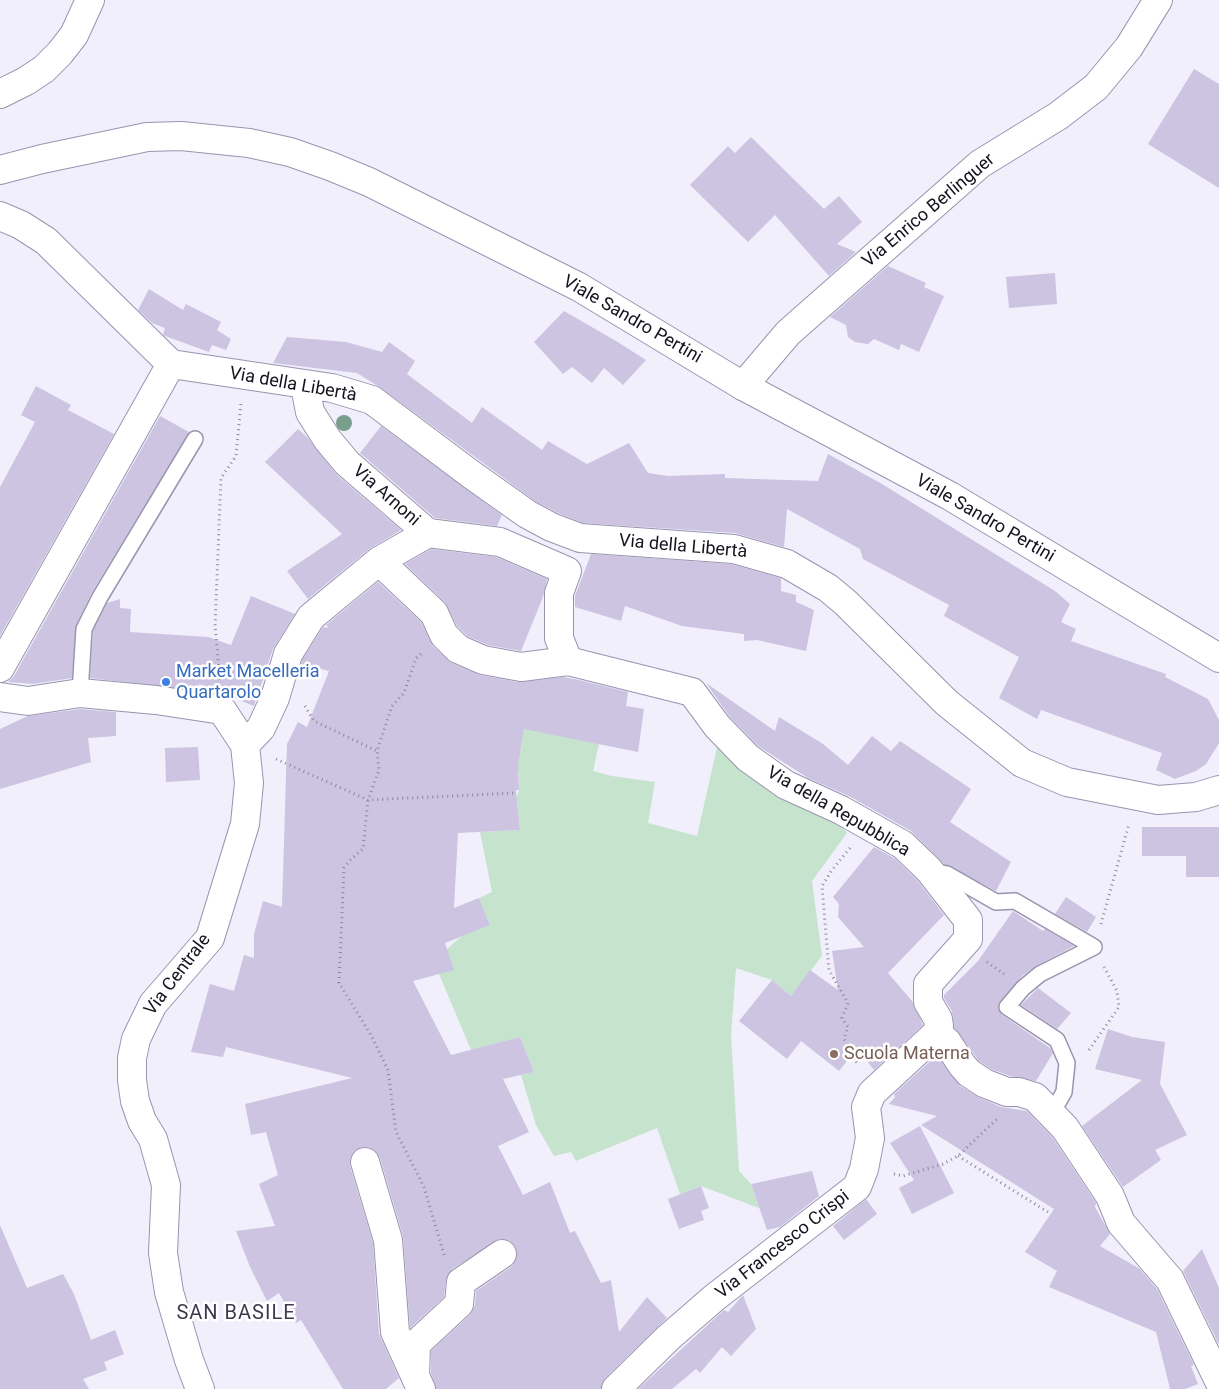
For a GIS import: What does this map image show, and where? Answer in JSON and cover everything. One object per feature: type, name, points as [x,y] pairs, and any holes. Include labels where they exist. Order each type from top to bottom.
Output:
[{"type":"street","points":[[0,94],[26,82],[44,69],[60,53],[74,35],[90,0]]},
{"type":"street","name":"Via Enrico Berlinguer","points":[[743,386],[788,333],[980,164],[1058,116],[1096,87],[1129,46],[1158,0]]},
{"type":"street","name":"Viale Sandro Pertini","points":[[0,170],[42,159],[147,137],[215,138],[249,143],[290,152],[330,166],[369,182],[579,287],[743,386],[950,496],[1219,658]]},
{"type":"street","points":[[0,216],[21,225],[46,241],[171,364],[0,668]]},
{"type":"street","name":"Via della Libertà","points":[[171,364],[305,386],[332,388],[372,400],[472,475],[528,514],[551,527],[580,538],[734,549],[778,561],[808,575],[846,603],[947,703],[1022,763],[1068,782],[1158,800],[1196,797],[1219,790]]},
{"type":"street","name":"Via Arnoni","points":[[305,386],[310,412],[327,439],[347,463],[428,533],[500,542],[567,571],[559,594],[559,638],[568,661]]},
{"type":"street","points":[[245,745],[260,728],[275,698],[288,654],[311,617],[379,560],[428,533]]},
{"type":"street","name":"Via della Repubblica","points":[[379,560],[434,613],[444,635],[458,649],[483,660],[521,667],[568,661],[692,692],[717,726],[748,758],[786,785],[841,810],[903,845],[929,870],[961,909],[968,920],[970,931],[964,945],[928,984],[928,1002],[938,1019],[937,1032],[947,1042],[962,1066],[969,1073],[984,1083],[1007,1092],[1019,1092],[1035,1097],[1065,1128],[1110,1196],[1121,1223],[1170,1280],[1215,1380]]},
{"type":"street","points":[[0,697],[28,701],[80,693],[156,700],[222,710]]},
{"type":"street","name":"Via Centrale","points":[[200,1389],[188,1360],[170,1292],[163,1253],[166,1185],[153,1140],[142,1121],[135,1101],[132,1080],[132,1058],[136,1039],[153,1004],[210,938],[245,824],[249,783],[245,745],[222,710]]},
{"type":"street","points":[[872,1093],[937,1032]]},
{"type":"street","name":"Via Francesco Crispi","points":[[616,1389],[668,1338],[714,1298],[857,1187],[864,1169],[870,1138],[866,1107],[872,1093]]},
{"type":"street","points":[[365,1162],[388,1240],[395,1332],[413,1385]]},
{"type":"street","points":[[413,1385],[416,1344],[459,1304],[461,1282],[502,1254]]},
{"type":"lane","points":[[80,693],[84,629],[100,597],[195,440]]},
{"type":"lane","points":[[929,870],[947,874],[996,902],[1015,901],[1094,947],[1040,974],[1023,988],[1007,1007],[1057,1040],[1067,1063],[1064,1092],[1052,1113]]},
{"type":"path","points":[[222,710],[215,626],[218,534],[222,478],[236,456],[239,424]]},
{"type":"path","points":[[444,635],[416,658],[404,694],[392,706],[377,752],[379,770],[368,800],[363,849],[351,858],[344,868],[339,983],[371,1035],[388,1070],[396,1132],[424,1187],[446,1259]]},
{"type":"path","points":[[302,700],[314,721],[377,752]]},
{"type":"path","points":[[245,745],[368,800],[514,793]]},
{"type":"path","points":[[868,825],[832,870],[822,886],[829,970],[848,1003],[842,1018],[848,1027],[844,1040],[872,1093]]},
{"type":"path","points":[[980,957],[1002,973]]},
{"type":"path","points":[[864,1169],[903,1176],[943,1164],[958,1156],[1004,1113],[1019,1092]]},
{"type":"path","points":[[958,1156],[1051,1214]]},
{"type":"green space","points":[[527,705],[599,744],[593,771],[612,776],[655,782],[648,823],[697,836],[718,743],[833,816],[847,833],[812,881],[822,956],[791,996],[772,980],[736,968],[731,1035],[739,1171],[751,1184],[759,1208],[701,1186],[680,1194],[657,1128],[576,1161],[571,1152],[554,1156],[536,1125],[521,1075],[534,1072],[520,1037],[471,1050],[439,974],[447,949],[462,936],[490,925],[479,898],[492,892],[480,832],[520,830],[517,797],[519,773],[512,772],[521,749]]},
{"type":"building","points":[[1194,69],[1219,84],[1219,188],[1148,144]]},
{"type":"building","points":[[751,137],[824,209],[839,196],[862,222],[837,244],[856,252],[829,276],[775,215],[748,242],[690,185],[728,146],[735,153]]},
{"type":"building","points":[[888,266],[926,283],[924,287],[944,296],[919,352],[901,344],[899,350],[874,339],[868,344],[855,342],[848,337],[846,325],[830,317]]},
{"type":"building","points":[[1055,273],[1057,304],[1009,308],[1006,277]]},
{"type":"building","points":[[149,289],[183,310],[186,304],[221,322],[217,330],[231,339],[226,350],[212,345],[209,352],[163,335],[165,328],[152,323],[138,310]]},
{"type":"building","points":[[564,311],[646,360],[623,385],[604,368],[592,383],[572,367],[563,374],[534,342]]},
{"type":"building","points":[[287,337],[346,342],[382,352],[389,342],[415,361],[407,374],[472,423],[482,407],[542,450],[548,441],[587,464],[629,443],[648,473],[668,476],[725,474],[725,478],[818,481],[828,454],[882,484],[1055,591],[1070,604],[1061,622],[1076,629],[1071,641],[1166,674],[1165,677],[1208,699],[1219,720],[1219,743],[1206,764],[1196,771],[1175,779],[1156,770],[1162,753],[1041,710],[1037,719],[999,698],[1019,657],[944,616],[949,605],[863,559],[860,549],[787,509],[784,547],[735,533],[583,523],[558,513],[535,501],[381,388],[357,373],[273,363]]},
{"type":"building","points":[[36,386],[71,405],[68,410],[114,434],[0,636],[0,487],[35,422],[21,415]]},
{"type":"building","points":[[160,416],[189,432],[92,592],[76,625],[72,678],[33,684],[8,682],[14,676]]},
{"type":"building","points":[[381,426],[502,515],[497,526],[435,518],[360,453]]},
{"type":"building","points":[[298,429],[307,437],[337,475],[401,530],[369,549],[308,599],[287,571],[342,534],[265,462]]},
{"type":"building","points":[[431,549],[496,557],[547,579],[543,597],[521,651],[488,645],[467,636],[457,626],[445,602],[405,564]]},
{"type":"building","points":[[591,554],[731,564],[781,578],[781,591],[796,595],[796,602],[814,610],[806,651],[757,640],[744,641],[744,634],[682,626],[625,606],[621,621],[575,607],[575,596]]},
{"type":"building","points":[[378,582],[421,622],[433,646],[452,663],[480,675],[518,682],[563,677],[579,680],[628,692],[626,706],[644,709],[638,752],[524,729],[518,765],[519,790],[516,790],[520,830],[458,833],[454,908],[479,898],[490,925],[445,943],[454,970],[413,981],[451,1055],[520,1037],[534,1072],[503,1079],[529,1132],[498,1146],[523,1195],[550,1182],[570,1233],[575,1231],[601,1283],[611,1280],[619,1332],[647,1297],[667,1318],[605,1378],[601,1389],[436,1389],[431,1373],[431,1351],[470,1315],[475,1305],[476,1291],[511,1267],[516,1260],[517,1252],[515,1246],[509,1240],[500,1239],[452,1269],[446,1280],[444,1297],[410,1328],[403,1236],[380,1158],[376,1151],[369,1147],[361,1147],[354,1151],[350,1158],[350,1166],[373,1243],[379,1334],[399,1378],[386,1389],[343,1389],[301,1320],[296,1323],[279,1293],[267,1301],[250,1267],[236,1231],[275,1226],[259,1184],[278,1175],[266,1132],[251,1135],[245,1104],[352,1078],[226,1047],[223,1057],[191,1052],[210,984],[234,991],[244,955],[254,958],[254,934],[263,901],[282,907],[287,744],[298,722],[307,727],[329,671],[301,664],[302,660],[323,627],[329,628],[326,625]]},
{"type":"building","points":[[251,596],[295,614],[273,649],[254,706],[199,684],[198,691],[90,678],[93,631],[107,603],[120,599],[120,608],[131,609],[130,632],[208,637],[231,645]]},
{"type":"building","points":[[706,683],[775,731],[779,717],[823,744],[848,765],[872,736],[891,751],[900,741],[971,789],[950,822],[1011,862],[996,891],[944,864],[911,831],[849,796],[808,778],[758,746],[729,716]]},
{"type":"building","points":[[80,709],[116,712],[116,736],[88,738],[91,762],[0,789],[0,729],[28,716]]},
{"type":"building","points":[[198,747],[200,780],[166,782],[165,748]]},
{"type":"building","points":[[1142,827],[1219,827],[1219,877],[1186,877],[1186,856],[1142,856]]},
{"type":"building","points":[[874,847],[894,858],[917,880],[944,915],[888,973],[912,1001],[923,1025],[874,1070],[857,1048],[839,1071],[801,1041],[787,1059],[739,1021],[772,980],[791,996],[810,970],[838,990],[832,951],[864,947],[838,917],[839,904],[833,897]]},
{"type":"building","points":[[1066,897],[1096,917],[1087,932],[1055,914]]},
{"type":"building","points":[[1013,911],[1043,931],[1045,929],[1074,946],[1036,966],[1022,976],[998,1005],[1002,1015],[1050,1048],[1053,1053],[1036,1081],[1010,1076],[991,1069],[979,1061],[954,1028],[952,1011],[944,998],[944,995],[978,961]]},
{"type":"building","points":[[1038,988],[1071,1013],[1057,1029],[1021,1005]]},
{"type":"building","points":[[1108,1029],[1132,1037],[1165,1042],[1160,1084],[1187,1135],[1155,1150],[1161,1160],[1123,1187],[1082,1126],[1142,1080],[1095,1069]]},
{"type":"building","points":[[937,1055],[960,1086],[978,1097],[1001,1107],[1027,1111],[1053,1138],[1096,1203],[1095,1207],[1110,1234],[1100,1246],[1140,1269],[1157,1289],[1194,1365],[1191,1366],[1198,1384],[1185,1389],[1170,1389],[1156,1332],[1049,1287],[1057,1271],[1025,1252],[1054,1209],[921,1125],[937,1116],[889,1104],[895,1097],[894,1094]]},
{"type":"building","points":[[920,1126],[954,1193],[912,1214],[899,1188],[914,1180],[890,1143]]},
{"type":"building","points":[[812,1171],[819,1196],[780,1227],[767,1230],[751,1184]]},
{"type":"building","points":[[701,1186],[709,1208],[701,1211],[704,1220],[679,1229],[668,1199]]},
{"type":"building","points":[[866,1199],[877,1214],[844,1240],[833,1226]]},
{"type":"building","points":[[0,1225],[27,1288],[63,1274],[74,1294],[91,1340],[115,1330],[124,1354],[104,1362],[107,1370],[83,1379],[89,1389],[0,1389]]},
{"type":"building","points":[[1202,1249],[1219,1288],[1219,1345],[1183,1271]]},
{"type":"building","points":[[743,1295],[756,1329],[731,1356],[722,1347],[700,1373],[696,1369],[672,1389],[638,1389],[724,1310],[728,1312]]},
{"type":"place","name":"Market Macelleria Quartarolo","points":[[166,682]]},
{"type":"place","name":"Scuola Materna","points":[[834,1054]]},
{"type":"district","name":"SAN BASILE","points":[[236,1314]]}]
